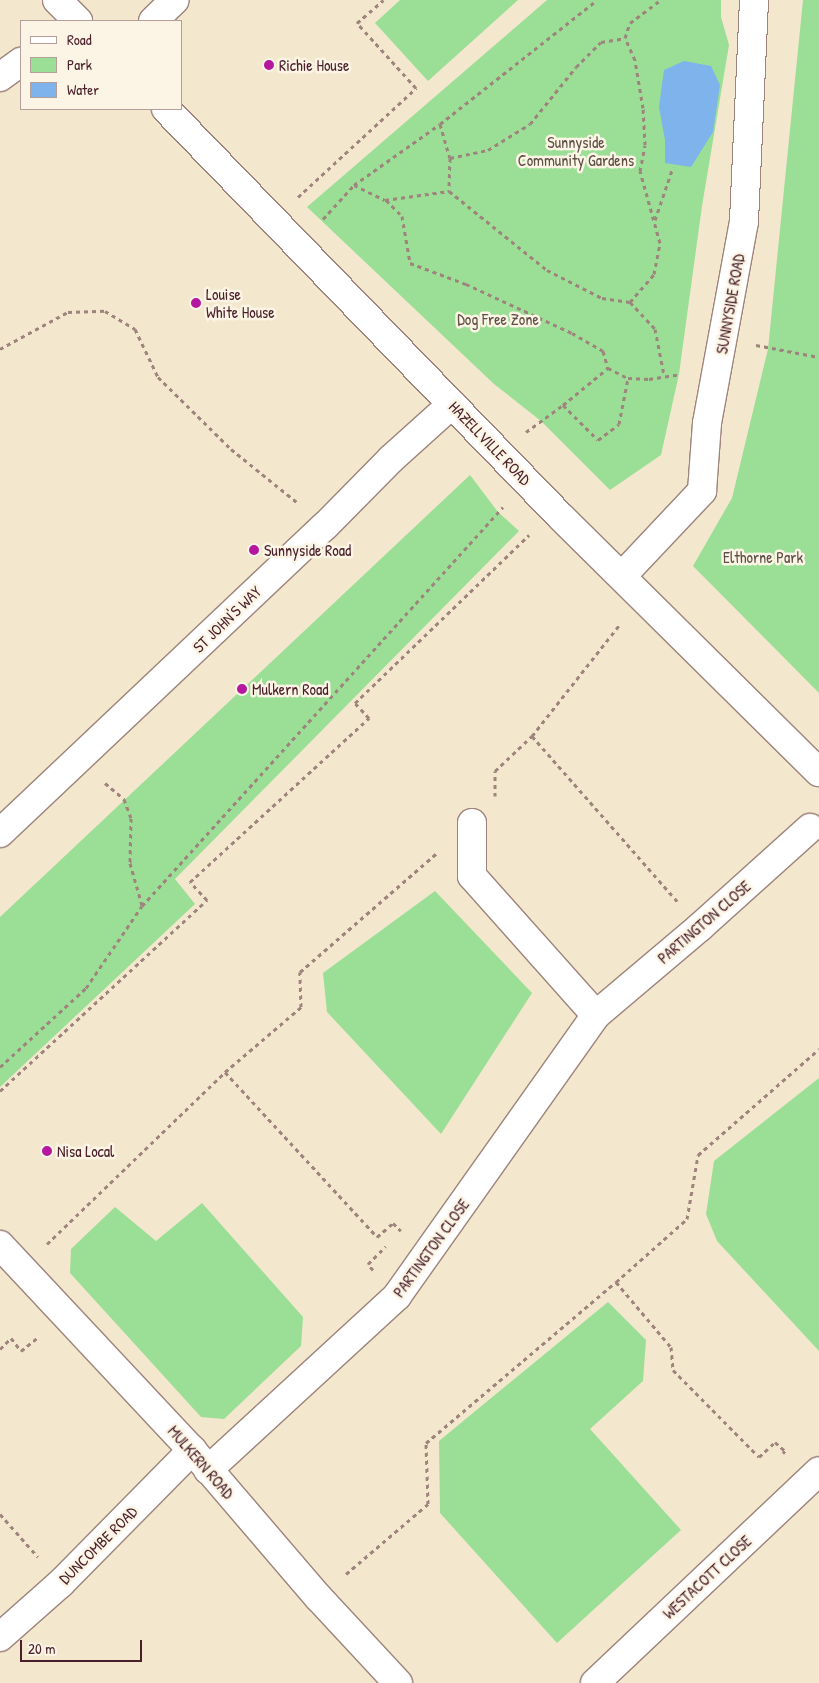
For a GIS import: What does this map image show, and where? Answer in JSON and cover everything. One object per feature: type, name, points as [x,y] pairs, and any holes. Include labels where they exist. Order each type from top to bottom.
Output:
[{"type":"street","points":[[57,0],[76,20]]},
{"type":"street","points":[[153,20],[175,0]]},
{"type":"street","name":"SUNNYSIDE ROAD","points":[[622,576],[702,491],[708,423],[744,221],[754,0]]},
{"type":"street","points":[[0,78],[20,63]]},
{"type":"street","name":"HAZELLVILLE ROAD","points":[[167,110],[554,510],[819,772]]},
{"type":"street","name":"ST JOHN'S WAY","points":[[0,833],[324,527],[391,459],[452,404]]},
{"type":"street","points":[[472,822],[472,876],[596,1015]]},
{"type":"street","name":"PARTINGTON CLOSE","points":[[200,1460],[397,1296],[596,1015],[700,927],[810,828]]},
{"type":"street","name":"MULKERN ROAD","points":[[0,1245],[200,1460],[319,1598],[398,1683]]},
{"type":"street","name":"DUNCOMBE ROAD","points":[[0,1637],[200,1460]]},
{"type":"street","name":"WESTACOTT CLOSE","points":[[595,1683],[819,1470]]},
{"type":"path","points":[[274,219],[416,88],[357,24],[383,0]]},
{"type":"path","points":[[294,243],[322,220],[354,185],[440,124],[597,0]]},
{"type":"path","points":[[630,302],[654,274],[660,243],[640,171],[644,145],[643,108],[635,60],[625,38],[630,23],[661,0]]},
{"type":"path","points":[[450,158],[488,150],[530,124],[576,67],[601,42],[625,38]]},
{"type":"path","points":[[440,124],[450,158],[449,190]]},
{"type":"path","points":[[655,221],[673,167]]},
{"type":"path","points":[[354,185],[385,200],[402,216],[410,263],[466,284],[572,333],[603,351],[608,368],[628,378],[650,379],[664,375],[680,374],[716,380]]},
{"type":"path","points":[[385,200],[449,190],[547,270],[602,298],[630,302],[655,329],[664,375]]},
{"type":"path","points":[[0,349],[68,312],[105,311],[134,329],[158,377],[231,449],[278,484],[324,527]]},
{"type":"path","points":[[725,335],[768,349],[819,357]]},
{"type":"path","points":[[498,450],[563,406],[608,368]]},
{"type":"path","points":[[563,406],[598,440],[619,424],[628,378]]},
{"type":"path","points":[[0,1067],[86,988],[142,906],[526,481]]},
{"type":"path","points":[[0,1091],[207,900],[190,882],[369,718],[355,703],[554,510]]},
{"type":"path","points":[[21,1268],[226,1072],[302,1007],[300,972],[495,802],[495,771],[532,736],[642,596]]},
{"type":"path","points":[[532,736],[700,927]]},
{"type":"path","points":[[78,760],[124,799],[131,818],[130,862],[142,906]]},
{"type":"path","points":[[319,1598],[428,1504],[426,1443],[616,1282],[687,1219],[698,1154],[819,1049]]},
{"type":"path","points":[[226,1072],[377,1237],[393,1223],[401,1232],[394,1238]]},
{"type":"path","points":[[388,1245],[368,1264],[397,1296]]},
{"type":"path","points":[[616,1282],[672,1347],[673,1370],[759,1457],[775,1442],[785,1451],[780,1458]]},
{"type":"path","points":[[0,1349],[11,1338],[22,1351]]},
{"type":"path","points":[[0,1514],[61,1582]]},
{"type":"green space","points":[[400,0],[518,0],[428,81],[375,23]]},
{"type":"green space","name":"Sunnyside Community Gardens","points":[[547,0],[721,0],[721,17],[729,45],[702,206],[679,374],[661,455],[610,490],[541,421],[494,384],[307,207]]},
{"type":"green space","name":"Elthorne Park","points":[[803,0],[819,0],[819,693],[693,566],[732,498],[768,349]]},
{"type":"green space","points":[[470,475],[498,512],[519,531],[175,879],[195,904],[0,1087],[0,917]]},
{"type":"green space","points":[[435,891],[532,993],[441,1134],[327,1012],[323,973]]},
{"type":"green space","points":[[819,1078],[819,1351],[717,1241],[706,1214],[714,1161]]},
{"type":"green space","points":[[202,1203],[303,1317],[301,1346],[224,1419],[201,1417],[70,1273],[71,1249],[115,1207],[156,1241]]},
{"type":"green space","points":[[608,1302],[646,1340],[643,1381],[590,1429],[681,1530],[557,1643],[440,1513],[439,1441]]},
{"type":"water","points":[[684,61],[711,66],[720,85],[713,132],[691,167],[665,163],[665,140],[659,107],[664,70]]},
{"type":"place","name":"Richie House","points":[[269,65]]},
{"type":"place","name":"Louise White House","points":[[196,303]]},
{"type":"place","name":"Sunnyside Road","points":[[254,550]]},
{"type":"place","name":"Mulkern Road","points":[[242,689]]},
{"type":"place","name":"Nisa Local","points":[[47,1151]]},
{"type":"park label","name":"Dog Free Zone","points":[[498,319]]}]
